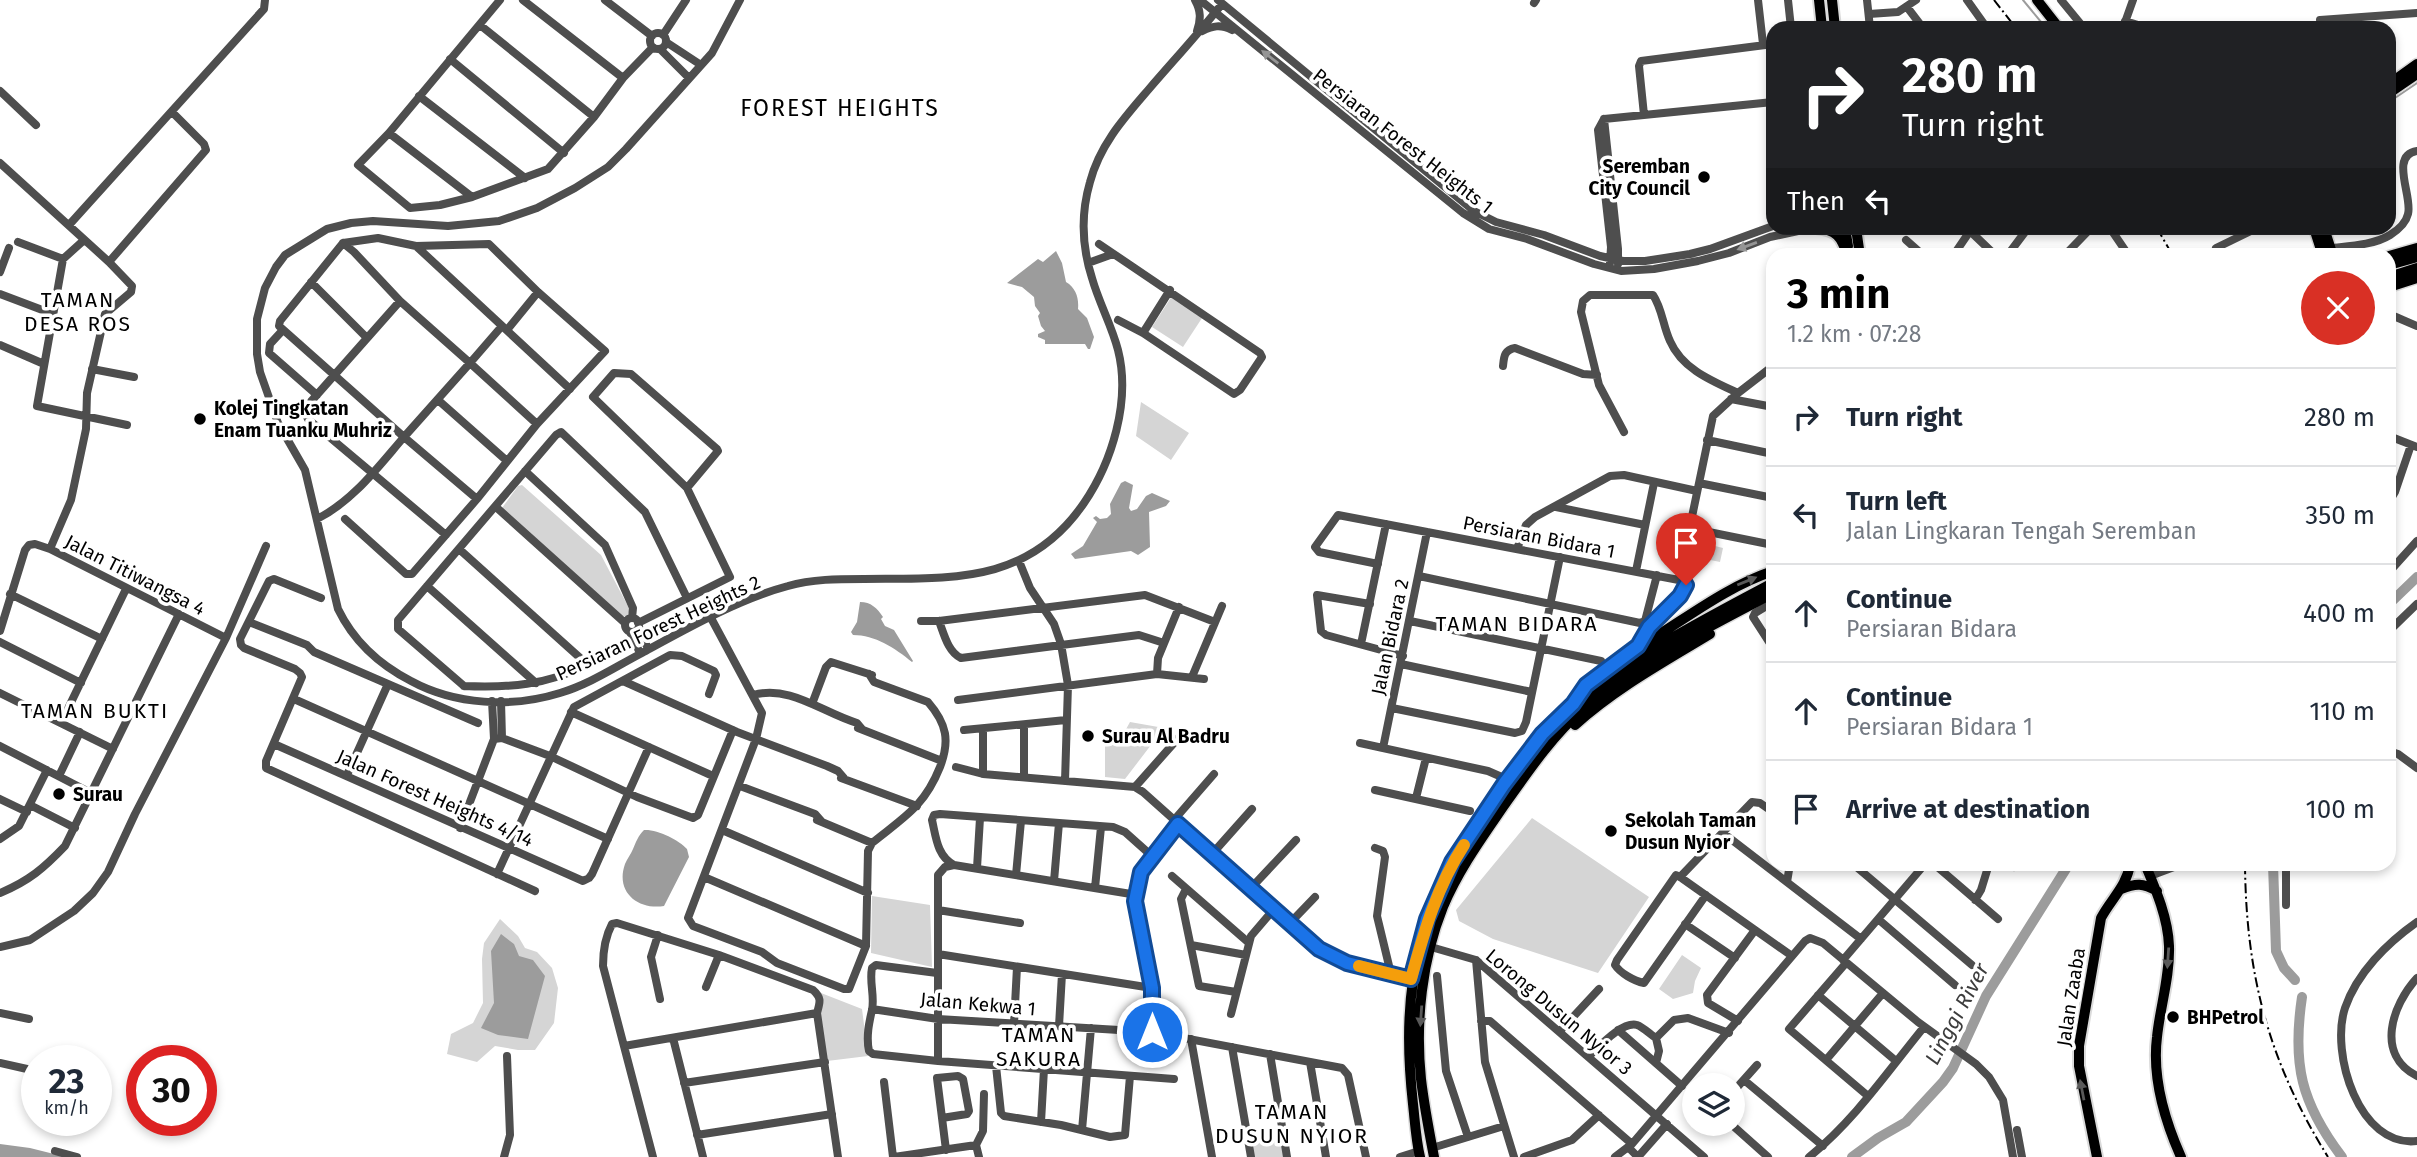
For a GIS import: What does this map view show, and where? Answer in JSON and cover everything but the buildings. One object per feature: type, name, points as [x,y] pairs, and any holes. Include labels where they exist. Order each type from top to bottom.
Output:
[{"type":"highway","points":[[1819,0],[1821,21]]},
{"type":"highway","points":[[1832,0],[1834,21]]},
{"type":"highway","name":"Jalan Zaaba","points":[[2096,1157],[2080,1078],[2079,1046],[2101,918],[2108,903],[2122,889],[2128,871]]},
{"type":"highway","points":[[2148,871],[2163,911],[2169,945],[2156,1064],[2161,1115],[2174,1157]]},
{"type":"highway","points":[[2122,889],[2141,884],[2157,891]]},
{"type":"highway","points":[[2159,1089],[2181,1157]]},
{"type":"main road","points":[[2037,0],[2053,21]]},
{"type":"main road","points":[[2396,79],[2417,64]]},
{"type":"main road","points":[[2396,88],[2417,74]]},
{"type":"main road","points":[[2396,254],[2417,248]]},
{"type":"main road","points":[[2396,272],[2417,257]]},
{"type":"main road","points":[[2396,265],[2417,268]]},
{"type":"main road","points":[[2396,285],[2417,278]]},
{"type":"main road","points":[[1573,704],[1586,685],[1638,646],[1733,587],[1766,574]]},
{"type":"main road","points":[[1433,1153],[1421,1077],[1420,1020],[1424,974],[1443,908],[1456,879],[1539,759],[1574,718],[1631,674],[1766,595]]},
{"type":"main road","points":[[1419,1154],[1410,1079],[1408,1026],[1411,979],[1427,919],[1452,862],[1504,784],[1542,734],[1573,704],[1692,627],[1766,595]]},
{"type":"main road","points":[[1539,759],[1601,703],[1766,596]]},
{"type":"street","points":[[69,225],[264,9],[265,0]]},
{"type":"street","points":[[500,0],[389,133],[358,165],[410,208],[440,205],[472,197],[548,169],[594,117],[623,78],[665,38],[684,1]]},
{"type":"street","points":[[523,0],[623,78]]},
{"type":"street","points":[[605,0],[653,36],[656,34],[665,38],[701,65]]},
{"type":"street","name":"Persiaran Forest Heights 2","points":[[740,0],[722,37],[701,65],[608,167],[575,188],[537,208],[499,221],[475,225],[373,221],[327,229],[285,255],[265,288],[257,319],[260,372],[278,423],[305,470],[338,609],[359,643],[376,660],[438,694],[463,700],[496,701],[561,693],[759,595],[804,582],[968,576],[1019,561],[1055,535],[1073,518],[1101,472],[1113,441],[1121,394],[1118,350],[1088,263],[1084,213],[1090,179],[1098,159],[1117,127],[1216,12],[1220,2]]},
{"type":"street","points":[[1195,0],[1200,11],[1196,34]]},
{"type":"street","name":"Persiaran Forest Heights 1","points":[[1200,0],[1472,220],[1489,229],[1614,265],[1654,269],[1729,253],[1780,235]]},
{"type":"street","points":[[1758,0],[1766,35]]},
{"type":"street","points":[[1788,0],[1790,21]]},
{"type":"street","points":[[1867,0],[1870,21]]},
{"type":"street","points":[[1869,14],[1898,12],[1916,0]]},
{"type":"street","points":[[1967,0],[1982,21]]},
{"type":"street","points":[[2047,14],[2063,1],[2079,21]]},
{"type":"street","name":"Persiaran Forest Heights 1","points":[[1220,2],[1474,211],[1489,219],[1544,235],[1600,256],[1614,265],[1690,254],[1766,229]]},
{"type":"street","points":[[2125,21],[2129,2]]},
{"type":"street","points":[[1907,8],[1917,21]]},
{"type":"street","points":[[2320,20],[2417,13]]},
{"type":"street","points":[[480,25],[594,117]]},
{"type":"street","points":[[1196,34],[1213,26],[1224,26],[1241,34]]},
{"type":"street","points":[[653,36],[651,43],[689,78]]},
{"type":"street","points":[[1644,115],[1639,66],[1641,61],[1766,44]]},
{"type":"street","points":[[450,59],[564,153]]},
{"type":"street","points":[[0,91],[36,125]]},
{"type":"street","points":[[419,96],[525,178]]},
{"type":"street","points":[[1614,265],[1615,250],[1598,130],[1604,119],[1766,103]]},
{"type":"street","points":[[109,262],[206,150],[204,144],[172,112]]},
{"type":"street","points":[[389,133],[472,197]]},
{"type":"street","points":[[2396,228],[2406,219],[2413,205],[2403,167],[2405,157],[2417,151]]},
{"type":"street","points":[[0,163],[132,286],[131,292],[104,314],[87,393],[86,429],[71,500],[50,549]]},
{"type":"street","points":[[1977,235],[1989,248]]},
{"type":"street","points":[[2071,248],[2084,235]]},
{"type":"street","points":[[2216,248],[2243,235]]},
{"type":"street","points":[[2348,248],[2389,235]]},
{"type":"street","points":[[345,519],[409,575],[477,499],[537,424],[605,351],[489,244],[416,246],[378,238],[343,243],[280,321],[279,326],[333,376],[477,499]]},
{"type":"street","points":[[1906,240],[1915,248]]},
{"type":"street","points":[[83,241],[63,260],[37,405],[127,425]]},
{"type":"street","points":[[18,242],[63,260]]},
{"type":"street","points":[[343,243],[400,301],[537,424]]},
{"type":"street","points":[[1100,244],[1260,353],[1261,358],[1234,394],[1143,332],[1118,320]]},
{"type":"street","points":[[416,246],[570,389]]},
{"type":"street","points":[[0,272],[9,248]]},
{"type":"street","points":[[1600,256],[1615,250]]},
{"type":"street","points":[[1615,250],[1631,261]]},
{"type":"street","points":[[1088,263],[1113,254]]},
{"type":"street","points":[[311,282],[367,338]]},
{"type":"street","points":[[1143,332],[1170,290]]},
{"type":"street","points":[[317,519],[337,508],[372,474],[470,363],[538,292]]},
{"type":"street","points":[[0,294],[53,314]]},
{"type":"street","points":[[1624,432],[1602,391],[1581,312],[1584,299],[1590,295],[1648,294],[1656,298],[1669,341],[1680,356],[1734,396],[1766,405]]},
{"type":"street","points":[[400,301],[307,406],[305,413],[308,419],[446,535]]},
{"type":"street","points":[[2396,317],[2417,326]]},
{"type":"street","points":[[282,331],[270,344],[269,353],[317,395]]},
{"type":"street","points":[[0,345],[44,364]]},
{"type":"street","points":[[1503,366],[1504,354],[1515,348],[1583,374],[1597,375]]},
{"type":"street","points":[[92,369],[134,377]]},
{"type":"street","points":[[1638,646],[1649,627],[1683,592],[1686,585],[1679,579],[1713,416],[1766,371]]},
{"type":"street","points":[[633,625],[730,577],[687,488],[593,397],[614,373],[631,374],[717,449],[687,488]]},
{"type":"street","points":[[438,400],[507,461]]},
{"type":"street","points":[[611,652],[564,676],[536,683],[502,688],[464,686],[398,629],[398,620],[561,432],[645,512],[687,598]]},
{"type":"street","points":[[2396,439],[2414,446],[2396,490]]},
{"type":"street","points":[[1707,440],[1766,453]]},
{"type":"street","points":[[525,471],[605,545],[633,608],[633,625],[644,651]]},
{"type":"street","points":[[1517,549],[1526,525],[1535,517],[1616,474],[1654,483],[1766,497]]},
{"type":"street","points":[[1636,571],[1654,483]]},
{"type":"street","points":[[496,507],[633,625]]},
{"type":"street","points":[[1556,507],[1645,525]]},
{"type":"street","name":"Persiaran Bidara 1","points":[[1378,564],[1316,550],[1315,547],[1338,515],[1679,579]]},
{"type":"street","points":[[1361,644],[1386,524]]},
{"type":"street","points":[[1689,528],[1766,544]]},
{"type":"street","name":"Jalan Bidara 2","points":[[1383,748],[1427,532]]},
{"type":"street","points":[[2396,564],[2417,541]]},
{"type":"street","name":"Jalan Titiwangsa 4","points":[[10,594],[29,545],[35,544],[50,549],[226,638]]},
{"type":"street","points":[[0,947],[30,940],[74,911],[93,893],[108,872],[226,638],[266,546]]},
{"type":"street","points":[[460,549],[588,665]]},
{"type":"street","points":[[1392,708],[1515,733],[1522,731],[1560,557]]},
{"type":"street","points":[[1019,561],[1027,583],[1054,624],[1061,645],[1068,685],[1065,781]]},
{"type":"street","points":[[1419,576],[1640,623],[1646,621],[1657,575]]},
{"type":"street","points":[[321,598],[274,579],[269,581],[240,639],[241,645],[300,673],[302,677],[266,761],[266,768],[535,891]]},
{"type":"street","points":[[427,586],[536,683]]},
{"type":"street","points":[[61,723],[126,589]]},
{"type":"street","points":[[0,631],[10,594],[102,639]]},
{"type":"street","points":[[921,621],[1145,595],[1215,622]]},
{"type":"street","points":[[1370,604],[1317,595],[1323,634],[1361,644],[1402,660],[1532,692]]},
{"type":"street","points":[[1766,599],[1753,615],[1766,636]]},
{"type":"street","points":[[2396,624],[2417,604]]},
{"type":"street","points":[[1192,677],[1222,606]]},
{"type":"street","points":[[1157,674],[1158,658],[1178,607]]},
{"type":"street","points":[[0,893],[24,883],[43,869],[65,846],[179,614]]},
{"type":"street","points":[[711,618],[762,713],[740,786],[688,918],[689,923],[762,952],[777,963],[849,989],[866,946],[868,851],[873,843],[917,806],[932,787],[947,748],[947,736],[928,702],[874,682],[869,674],[831,663],[826,667],[813,704]]},
{"type":"street","points":[[1657,620],[1656,629],[1663,632]]},
{"type":"street","points":[[939,621],[951,650],[961,658],[1139,635],[1164,643]]},
{"type":"street","points":[[1410,621],[1601,661]]},
{"type":"street","points":[[249,622],[307,645],[314,652],[478,723]]},
{"type":"street","points":[[0,642],[81,682]]},
{"type":"street","points":[[497,874],[550,756],[571,712],[579,702],[670,655],[682,656],[714,671],[716,676],[709,694]]},
{"type":"street","points":[[958,700],[1157,674],[1204,679]]},
{"type":"street","points":[[623,681],[735,731],[832,768],[839,777],[917,806]]},
{"type":"street","points":[[347,775],[388,684]]},
{"type":"street","points":[[463,700],[464,686]]},
{"type":"street","points":[[753,695],[768,691],[813,704],[858,724],[862,729],[942,761]]},
{"type":"street","points":[[0,693],[113,749]]},
{"type":"street","points":[[294,699],[608,839],[649,747]]},
{"type":"street","points":[[496,701],[493,722],[498,738]]},
{"type":"street","points":[[460,828],[498,738],[496,701]]},
{"type":"street","points":[[571,712],[713,776]]},
{"type":"street","points":[[964,730],[1066,720]]},
{"type":"street","points":[[1024,725],[1024,776]]},
{"type":"street","points":[[983,729],[983,774]]},
{"type":"street","points":[[498,738],[550,756],[693,818],[698,815],[735,731]]},
{"type":"street","points":[[59,776],[80,733]]},
{"type":"street","points":[[1135,787],[1181,735]]},
{"type":"street","points":[[1360,743],[1497,775],[1504,778],[1504,784]]},
{"type":"street","name":"Jalan Forest Heights 4/14","points":[[274,744],[583,881],[592,874],[608,839]]},
{"type":"street","points":[[0,746],[91,793]]},
{"type":"street","points":[[2396,753],[2417,768]]},
{"type":"street","points":[[1416,798],[1426,758]]},
{"type":"street","points":[[956,767],[983,774],[1135,787],[1319,949],[1347,963],[1411,979]]},
{"type":"street","points":[[0,839],[19,826],[47,770]]},
{"type":"street","points":[[1152,1032],[1152,988],[1135,901],[1141,872],[1214,774]]},
{"type":"street","points":[[740,786],[812,814],[816,820],[873,843]]},
{"type":"street","points":[[1375,790],[1471,811]]},
{"type":"street","points":[[0,799],[75,828]]},
{"type":"street","points":[[1706,895],[1644,983],[1617,969],[1615,965],[1678,876],[1752,802],[1766,807]]},
{"type":"street","points":[[1212,854],[1252,809]]},
{"type":"street","points":[[1137,895],[954,865],[946,861],[940,853],[932,820],[934,815],[1101,827],[1125,832],[1153,857]]},
{"type":"street","points":[[977,868],[980,818]]},
{"type":"street","points":[[1016,875],[1021,821]]},
{"type":"street","points":[[1054,881],[1059,823]]},
{"type":"street","points":[[1095,888],[1101,827]]},
{"type":"street","points":[[722,830],[868,893]]},
{"type":"street","points":[[1723,832],[1766,866]]},
{"type":"street","points":[[1251,888],[1296,840]]},
{"type":"street","points":[[1375,848],[1382,851],[1385,857],[1377,916],[1391,974]]},
{"type":"street","points":[[938,1061],[938,875],[940,870],[954,865]]},
{"type":"street","points":[[1773,871],[1861,939]]},
{"type":"street","points":[[1787,882],[1789,871]]},
{"type":"street","points":[[1861,871],[1972,965]]},
{"type":"street","points":[[1868,1096],[1789,1029],[1919,871]]},
{"type":"street","points":[[1942,871],[1998,919]]},
{"type":"street","points":[[1975,900],[1987,871]]},
{"type":"street","points":[[2150,876],[2163,871]]},
{"type":"street","points":[[2286,871],[2286,905]]},
{"type":"street","points":[[1172,876],[1249,943]]},
{"type":"street","points":[[1678,876],[1792,956]]},
{"type":"street","points":[[704,877],[866,946]]},
{"type":"street","points":[[1186,888],[1181,899],[1199,986],[1236,992]]},
{"type":"street","points":[[1290,923],[1315,897]]},
{"type":"street","points":[[1231,1014],[1251,936],[1274,909]]},
{"type":"street","points":[[938,910],[1020,923]]},
{"type":"street","points":[[1878,919],[1955,985]]},
{"type":"street","points":[[2417,922],[2384,949],[2357,982],[2341,1025],[2343,1060],[2356,1099],[2365,1115],[2375,1128],[2386,1136],[2400,1141],[2417,1141]]},
{"type":"street","points":[[653,1157],[603,966],[609,930],[617,923],[719,955],[813,990],[821,1000],[817,1013],[838,1157]]},
{"type":"street","points":[[1685,924],[1735,958]]},
{"type":"street","points":[[1738,1021],[1706,999],[1755,930]]},
{"type":"street","points":[[658,935],[651,957],[660,999]]},
{"type":"street","points":[[1694,1073],[1805,941],[1815,938],[1989,1077],[2003,1100],[2013,1157]]},
{"type":"street","points":[[1191,945],[1246,955]]},
{"type":"street","name":"Lorong Dusun Nyior 3","points":[[1431,947],[1476,960],[1704,1157]]},
{"type":"street","points":[[938,954],[1152,988]]},
{"type":"street","points":[[706,987],[719,955]]},
{"type":"street","points":[[1476,960],[1485,1062],[1514,1157]]},
{"type":"street","points":[[937,973],[876,965],[872,968],[869,1051],[873,1054],[938,1061],[1174,1079]]},
{"type":"street","points":[[1014,1024],[1017,967]]},
{"type":"street","points":[[1059,1026],[1062,974]]},
{"type":"street","points":[[1437,976],[1446,1071],[1468,1137]]},
{"type":"street","points":[[2417,978],[2398,1003],[2391,1034],[2398,1060],[2417,1076]]},
{"type":"street","points":[[1560,1031],[1599,989]]},
{"type":"street","points":[[1826,1060],[1883,993]]},
{"type":"street","points":[[1818,995],[1896,1062]]},
{"type":"street","name":"Jalan Kekwa 1","points":[[872,1009],[937,1019],[1152,1032],[1342,1068],[1346,1071],[1366,1157]]},
{"type":"street","points":[[0,1013],[29,1019]]},
{"type":"street","points":[[624,1046],[817,1013]]},
{"type":"street","points":[[1589,1056],[1618,1030],[1637,1025],[1656,1038],[1674,1020],[1688,1018],[1729,1033]]},
{"type":"street","points":[[1481,1021],[1490,1021],[1599,1115],[1638,1157],[1667,1124]]},
{"type":"street","points":[[1809,1157],[1823,1146],[1868,1096],[1924,1027]]},
{"type":"street","points":[[1082,1130],[1091,1028]]},
{"type":"street","name":"Lorong Dusun Nyior 3","points":[[1618,1030],[1682,1083]]},
{"type":"street","points":[[673,1038],[703,1157]]},
{"type":"street","name":"Lorong Dusun Nyior 3","points":[[1656,1038],[1659,1051],[1656,1063]]},
{"type":"street","points":[[1191,1039],[1212,1157]]},
{"type":"street","points":[[1232,1047],[1251,1157]]},
{"type":"street","points":[[1270,1054],[1287,1157]]},
{"type":"street","points":[[504,1157],[510,1135],[507,1056]]},
{"type":"street","points":[[684,1083],[825,1062]]},
{"type":"street","points":[[1310,1062],[1326,1157]]},
{"type":"street","points":[[0,1063],[21,1068]]},
{"type":"street","points":[[1745,1079],[1757,1065]]},
{"type":"street","points":[[996,1066],[1001,1113],[1004,1116],[1110,1137],[1125,1135],[1130,1076]]},
{"type":"street","points":[[1041,1122],[1044,1069]]},
{"type":"street","points":[[942,1118],[967,1114],[969,1111],[963,1079],[958,1076],[937,1078],[942,1118],[946,1150]]},
{"type":"street","points":[[1745,1081],[1823,1146]]},
{"type":"street","points":[[884,1082],[894,1157],[976,1145]]},
{"type":"street","points":[[1615,1157],[1630,1146],[1682,1087]]},
{"type":"street","points":[[979,1157],[976,1145],[983,1131],[984,1094]]},
{"type":"street","points":[[697,1135],[832,1114]]},
{"type":"street","points":[[1524,1157],[1572,1140],[1599,1115]]},
{"type":"street","points":[[1433,1153],[1468,1137],[1504,1126]]},
{"type":"street","points":[[2017,1130],[2022,1157]]},
{"type":"street","points":[[1744,1136],[1768,1157]]},
{"type":"street","points":[[55,1151],[77,1157]]},
{"type":"street","points":[[1400,1157],[1419,1154]]},
{"type":"shaded area","points":[[1056,251],[1066,282],[1074,290],[1078,309],[1087,318],[1094,337],[1090,349],[1085,344],[1045,344],[1045,340],[1038,337],[1038,334],[1045,331],[1041,326],[1034,297],[1022,287],[1007,283],[1038,259],[1043,262]]},
{"type":"shaded area","points":[[1174,293],[1204,315],[1183,347],[1152,327]]},
{"type":"shaded area","points":[[1141,402],[1189,433],[1171,460],[1136,436]]},
{"type":"shaded area","points":[[1125,481],[1133,485],[1129,508],[1131,511],[1137,509],[1146,496],[1152,493],[1170,501],[1166,506],[1149,512],[1150,547],[1138,555],[1131,551],[1075,559],[1071,554],[1083,546],[1097,522],[1093,518],[1107,518],[1111,514],[1110,504],[1121,483]]},
{"type":"shaded area","points":[[522,485],[601,555],[630,610],[627,616],[622,616],[502,508],[518,486]]},
{"type":"shaded area","points":[[1699,542],[1723,548],[1720,562],[1696,557]]},
{"type":"shaded area","points":[[860,602],[871,604],[878,611],[885,626],[894,630],[912,662],[884,643],[853,635],[851,632],[857,622]]},
{"type":"shaded area","points":[[1130,722],[1164,728],[1125,779],[1105,777],[1105,742],[1120,740]]},
{"type":"shaded area","points":[[1532,818],[1649,897],[1598,973],[1493,939],[1459,921],[1456,910]]},
{"type":"shaded area","points":[[644,830],[667,836],[687,849],[689,857],[664,906],[638,902],[626,891],[623,883],[625,864]]},
{"type":"shaded area","points":[[872,896],[930,905],[932,967],[871,953]]},
{"type":"shaded area","points":[[500,919],[518,936],[525,948],[537,952],[552,968],[558,988],[554,1023],[535,1050],[495,1046],[477,1062],[447,1054],[451,1034],[473,1023],[483,1003],[484,943]]},
{"type":"shaded area","points":[[501,934],[514,944],[519,956],[533,960],[545,976],[528,1039],[498,1035],[481,1028],[494,1003],[491,951]]},
{"type":"shaded area","points":[[1682,955],[1701,968],[1693,993],[1673,999],[1659,989]]},
{"type":"shaded area","points":[[821,993],[862,1009],[868,1056],[827,1061],[820,1013]]},
{"type":"shaded area","points":[[1280,1133],[1284,1157],[1252,1157],[1249,1136]]},
{"type":"shaded area","points":[[0,1144],[30,1148],[66,1157],[0,1157]]},
{"type":"waterway","points":[[2023,0],[2040,21]]},
{"type":"waterway","points":[[2396,97],[2417,83]]},
{"type":"waterway","name":"Linggi River","points":[[2396,597],[2417,577]]},
{"type":"waterway","name":"Linggi River","points":[[1852,1157],[1906,1122],[1943,1082],[1953,1068],[1986,996],[2065,871]]},
{"type":"waterway","points":[[2273,871],[2276,951],[2284,968],[2295,980]]},
{"type":"waterway","points":[[2302,997],[2298,1043],[2303,1082],[2317,1119],[2342,1157]]},
{"type":"railway","points":[[1994,0],[2010,21]]},
{"type":"railway","points":[[2161,235],[2168,248]]},
{"type":"railway","points":[[2245,871],[2250,944],[2265,1017],[2290,1087],[2328,1157]]},
{"type":"slow traffic","points":[[1359,966],[1411,979],[1427,919],[1452,862],[1464,845]]},
{"type":"place","name":"Seremban City Council","points":[[1704,177]]},
{"type":"place","name":"Kolej Tingkatan Enam Tuanku Muhriz","points":[[200,419]]},
{"type":"place","name":"Surau Al Badru","points":[[1088,736]]},
{"type":"place","name":"Surau","points":[[59,794]]},
{"type":"place","name":"Sekolah Taman Dusun Nyior","points":[[1611,831]]},
{"type":"place","name":"BHPetrol","points":[[2173,1017]]},
{"type":"district","name":"FOREST HEIGHTS","points":[[840,108]]},
{"type":"district","name":"TAMAN DESA ROS","points":[[78,312]]},
{"type":"district","name":"TAMAN BIDARA","points":[[1517,624]]},
{"type":"district","name":"TAMAN BUKTI","points":[[95,711]]},
{"type":"district","name":"TAMAN SAKURA","points":[[1039,1047]]},
{"type":"district","name":"TAMAN DUSUN NYIOR","points":[[1292,1124]]},
{"type":"route","points":[[1152,1032],[1152,988],[1135,901],[1141,872],[1178,824],[1319,949],[1347,963],[1411,979],[1427,919],[1452,862],[1504,784],[1542,734],[1573,704],[1586,685],[1638,646],[1649,627],[1680,596],[1686,585]]}]
